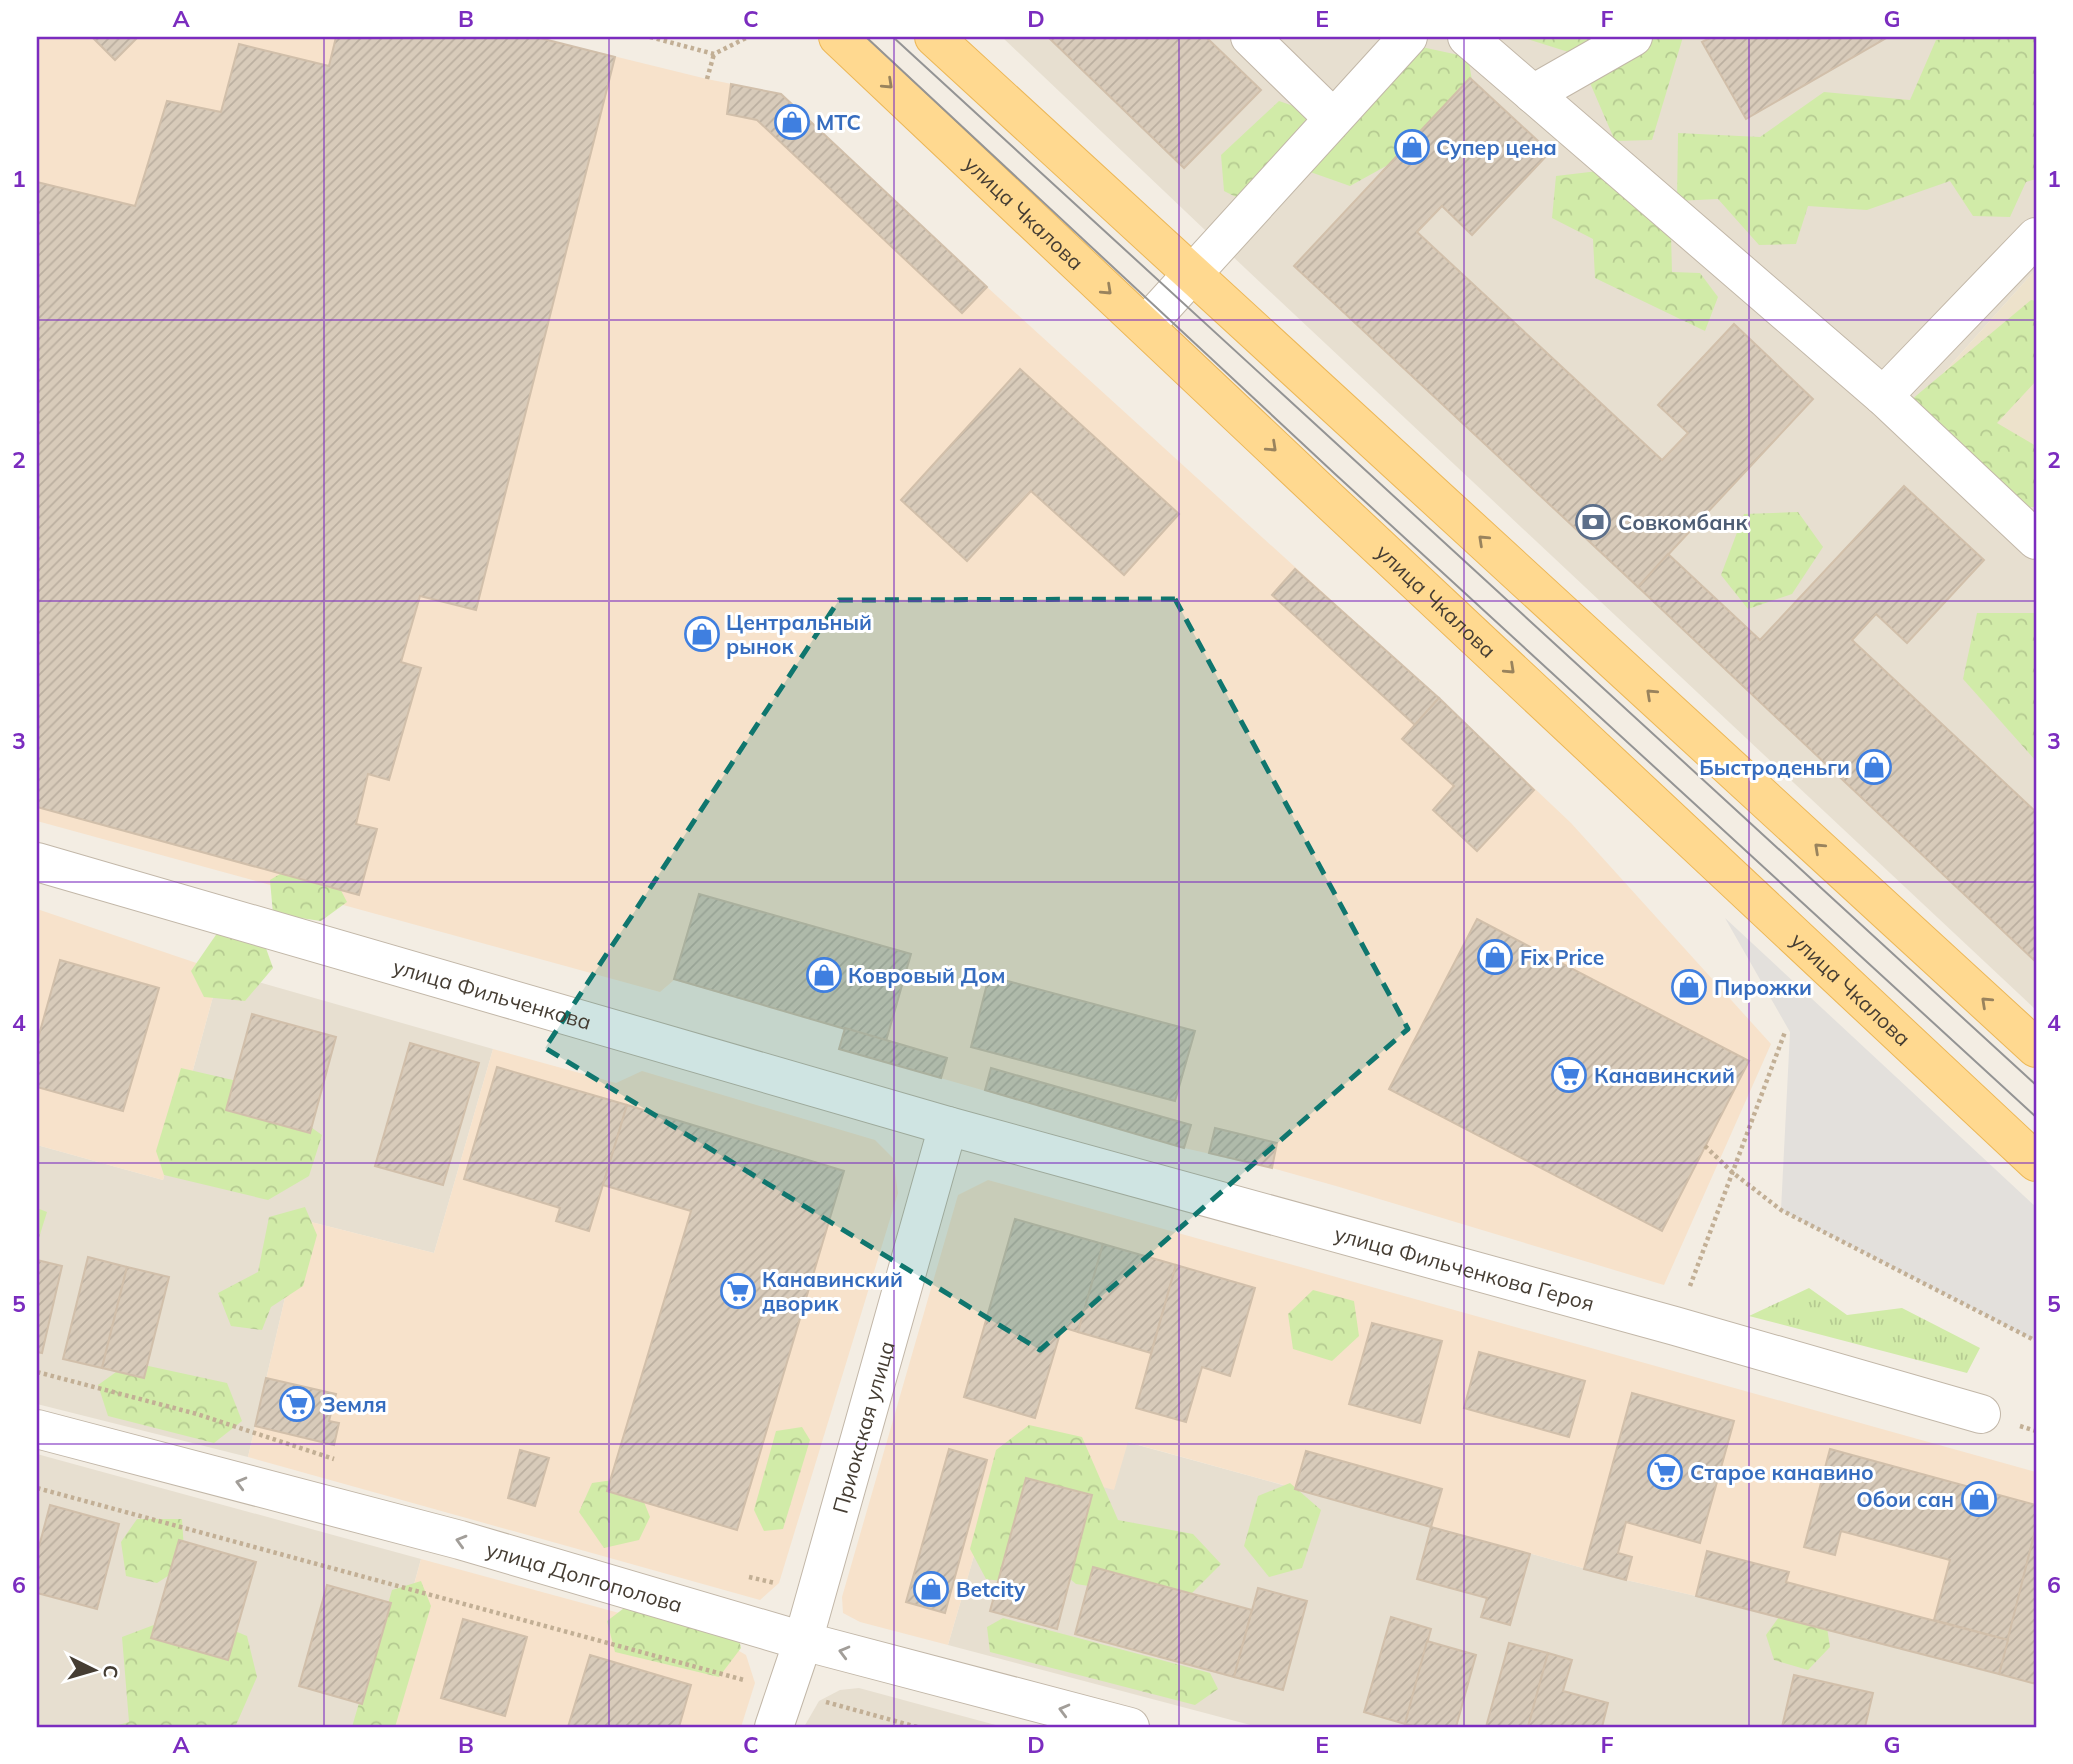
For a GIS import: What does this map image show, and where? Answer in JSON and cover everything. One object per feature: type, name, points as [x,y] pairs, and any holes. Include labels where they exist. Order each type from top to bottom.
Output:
[{"type":"main road","name":"улица Чкалова","points":[[838,37],[2036,1162]]},
{"type":"main road","points":[[934,37],[2036,1048]]},
{"type":"street","points":[[1250,37],[1333,118]]},
{"type":"street","points":[[1145,326],[1408,37]]},
{"type":"street","points":[[1467,37],[1883,396],[2036,540]]},
{"type":"street","points":[[1534,94],[1633,37]]},
{"type":"street","points":[[1883,396],[2036,237]]},
{"type":"street","name":"улица Фильченкова","points":[[37,862],[948,1126]]},
{"type":"street","name":"улица Фильченкова Героя","points":[[948,1126],[1675,1326],[1982,1414]]},
{"type":"street","name":"Приокская улица","points":[[775,1727],[803,1641],[948,1126]]},
{"type":"street","name":"улица Долгополова","points":[[37,1429],[449,1537],[803,1641],[1130,1727]]},
{"type":"path","points":[[650,37],[714,54],[748,37]]},
{"type":"path","points":[[707,79],[714,54]]},
{"type":"path","points":[[1675,1326],[1785,1032]]},
{"type":"path","points":[[1705,1146],[1732,1172],[1782,1210],[2036,1341]]},
{"type":"path","points":[[37,1488],[755,1683]]},
{"type":"path","points":[[819,1701],[917,1727]]},
{"type":"highlighted area","points":[[1175,599],[1408,1029],[1040,1350],[545,1048],[839,600]]},
{"type":"shaded area","name":"Центральный рынок","points":[[37,37],[536,37],[707,79],[781,94],[987,287],[1439,698],[1571,823],[1771,1044],[1664,1285],[1336,1186],[1184,1148],[839,1049],[844,1028],[674,980],[660,992],[37,821]]},
{"type":"shaded area","points":[[1002,37],[2036,37],[2036,269],[1922,397],[2036,504],[2036,1010],[1246,269]]},
{"type":"shaded area","points":[[2036,269],[2036,504],[1922,397]]},
{"type":"shaded area","points":[[37,909],[220,971],[163,1180],[37,1145]]},
{"type":"shaded area","points":[[1725,918],[2036,1207],[2036,1341],[1781,1210],[1790,1032]]},
{"type":"shaded area","points":[[220,971],[493,1049],[434,1253],[303,1220],[248,1457],[37,1404],[37,1145],[163,1180]]},
{"type":"shaded area","points":[[493,1049],[616,1083],[642,1071],[875,1140],[893,1158],[898,1193],[779,1583],[760,1600],[248,1457],[303,1220],[434,1253]]},
{"type":"shaded area","points":[[988,1180],[2036,1472],[2036,1684],[1626,1580],[1128,1442],[1114,1490],[1002,1460],[948,1645],[860,1622],[843,1613],[842,1597],[958,1195]]},
{"type":"shaded area","points":[[1127,1442],[1626,1580],[2036,1684],[2036,1727],[1258,1727],[948,1645],[1002,1459]]},
{"type":"shaded area","points":[[37,1454],[421,1559],[375,1727],[37,1727]]},
{"type":"shaded area","points":[[421,1559],[722,1641],[746,1655],[755,1683],[741,1727],[375,1727]]},
{"type":"shaded area","points":[[859,1688],[1003,1727],[804,1727],[819,1701],[840,1690]]},
{"type":"green space","points":[[1521,37],[1683,37],[1652,140],[1615,141],[1578,55]]},
{"type":"green space","points":[[2036,37],[2036,179],[2026,182],[2010,217],[1973,216],[1950,181],[1867,210],[1808,206],[1796,244],[1759,245],[1718,199],[1677,201],[1678,133],[1760,137],[1824,92],[1910,100],[1936,40]]},
{"type":"green space","points":[[1417,46],[1468,57],[1478,115],[1350,186],[1282,162],[1248,203],[1224,191],[1221,155],[1279,101],[1340,122]]},
{"type":"green space","points":[[1598,171],[1671,234],[1672,272],[1700,273],[1718,297],[1705,331],[1595,278],[1593,239],[1552,218],[1556,176]]},
{"type":"green space","points":[[2031,300],[2036,301],[2036,381],[1997,423],[2036,446],[2036,507],[2011,507],[1911,400]]},
{"type":"green space","points":[[1798,512],[1823,547],[1792,594],[1748,609],[1721,575],[1744,514]]},
{"type":"green space","points":[[1977,613],[2036,613],[2036,761],[1963,679]]},
{"type":"green space","points":[[295,865],[334,877],[347,902],[321,921],[273,914],[270,880]]},
{"type":"green space","points":[[220,929],[262,937],[273,968],[245,1001],[204,997],[191,971]]},
{"type":"green space","points":[[181,1068],[250,1084],[322,1135],[309,1176],[268,1200],[164,1175],[156,1151]]},
{"type":"green space","points":[[305,1207],[317,1235],[303,1286],[271,1307],[262,1330],[231,1326],[218,1293],[258,1272],[269,1217]]},
{"type":"green space","points":[[37,1208],[47,1212],[37,1244]]},
{"type":"green space","points":[[1809,1288],[1847,1315],[1902,1308],[1980,1348],[1967,1373],[1749,1316]]},
{"type":"green space","points":[[1313,1290],[1354,1301],[1359,1336],[1332,1361],[1293,1349],[1288,1314]]},
{"type":"green space","points":[[130,1362],[227,1383],[242,1421],[214,1443],[108,1416],[98,1385]]},
{"type":"green space","points":[[1029,1425],[1082,1437],[1118,1520],[1193,1534],[1221,1564],[1184,1601],[1076,1584],[1043,1556],[1015,1583],[986,1579],[970,1549],[996,1450]]},
{"type":"green space","points":[[802,1427],[810,1440],[783,1529],[764,1531],[754,1510],[776,1431]]},
{"type":"green space","points":[[634,1477],[650,1517],[639,1540],[604,1548],[579,1512],[592,1483]]},
{"type":"green space","points":[[1290,1483],[1321,1510],[1302,1568],[1269,1577],[1244,1546],[1258,1496]]},
{"type":"green space","points":[[137,1519],[182,1519],[185,1565],[157,1583],[126,1576],[121,1542]]},
{"type":"green space","points":[[421,1581],[431,1606],[395,1727],[352,1727],[392,1590]]},
{"type":"green space","points":[[636,1599],[736,1628],[741,1648],[719,1677],[615,1652],[607,1621]]},
{"type":"green space","points":[[1786,1607],[1825,1615],[1830,1647],[1808,1670],[1774,1660],[1766,1635]]},
{"type":"green space","points":[[188,1612],[247,1636],[257,1677],[236,1725],[111,1727],[129,1722],[122,1637]]},
{"type":"green space","points":[[1003,1618],[1210,1673],[1218,1689],[1195,1705],[990,1652],[987,1627]]},
{"type":"building","points":[[92,37],[138,37],[115,60]]},
{"type":"building","points":[[336,37],[536,37],[615,57],[476,610],[420,596],[401,662],[421,668],[389,780],[368,774],[356,824],[377,829],[359,895],[37,807],[37,182],[135,206],[167,101],[221,112],[239,44],[329,66]]},
{"type":"building","points":[[1048,37],[1206,37],[1261,90],[1184,168]]},
{"type":"building","points":[[1712,37],[1888,37],[1746,119],[1702,42]]},
{"type":"building","points":[[1470,78],[1550,152],[1472,235],[1442,206],[1417,232],[1662,460],[1688,433],[1658,405],[1734,324],[1813,399],[1638,587],[1294,266]]},
{"type":"building","points":[[731,84],[781,94],[987,287],[962,313],[757,120],[727,114]]},
{"type":"building","points":[[1020,369],[1179,514],[1124,575],[1031,491],[967,561],[901,500]]},
{"type":"building","points":[[1904,486],[1984,560],[1907,643],[1876,614],[1852,640],[2036,812],[2036,962],[1638,587],[1668,554],[1760,640]]},
{"type":"building","points":[[1295,569],[1439,698],[1415,725],[1272,595]]},
{"type":"building","points":[[1439,698],[1534,790],[1477,851],[1433,810],[1454,786],[1402,739]]},
{"type":"building","points":[[699,894],[911,954],[886,1041],[674,979]]},
{"type":"building","name":"Канавинский","points":[[1477,919],[1749,1061],[1662,1231],[1389,1089]]},
{"type":"building","points":[[60,960],[159,988],[123,1111],[37,1087],[37,1042]]},
{"type":"building","points":[[989,976],[1195,1031],[1175,1101],[971,1047]]},
{"type":"building","points":[[252,1014],[336,1037],[310,1133],[226,1110]]},
{"type":"building","points":[[845,1028],[947,1058],[941,1078],[839,1049]]},
{"type":"building","points":[[410,1043],[479,1063],[443,1185],[375,1166]]},
{"type":"building","points":[[497,1067],[627,1105],[589,1231],[556,1221],[560,1208],[464,1179]]},
{"type":"building","points":[[991,1068],[1191,1125],[1184,1148],[985,1090]]},
{"type":"building","name":"Канавинский дворик","points":[[627,1105],[844,1171],[737,1530],[607,1491],[691,1211],[603,1185]]},
{"type":"building","points":[[1215,1128],[1277,1143],[1272,1168],[1209,1153]]},
{"type":"building","points":[[1015,1219],[1103,1244],[1078,1332],[1062,1327],[1035,1418],[964,1397]]},
{"type":"building","points":[[1103,1244],[1176,1265],[1151,1353],[1078,1332]]},
{"type":"building","points":[[88,1257],[127,1267],[102,1368],[63,1359]]},
{"type":"building","points":[[37,1260],[62,1266],[42,1353],[37,1352]]},
{"type":"building","points":[[1176,1265],[1255,1288],[1230,1376],[1202,1367],[1186,1422],[1136,1408]]},
{"type":"building","points":[[127,1267],[169,1277],[144,1378],[102,1368]]},
{"type":"building","points":[[1372,1323],[1442,1341],[1420,1423],[1349,1404]]},
{"type":"building","points":[[1479,1352],[1585,1381],[1569,1437],[1464,1408]]},
{"type":"building","name":"Земля","points":[[266,1378],[336,1394],[329,1421],[339,1423],[334,1445],[255,1426]]},
{"type":"building","name":"Старое канавино","points":[[1632,1393],[1734,1421],[1700,1543],[1626,1522],[1618,1553],[1632,1557],[1626,1580],[1584,1569]]},
{"type":"building","points":[[949,1449],[987,1460],[945,1613],[906,1602]]},
{"type":"building","points":[[1830,1449],[2036,1505],[2036,1527],[2008,1640],[1934,1620],[1950,1560],[1841,1531],[1835,1555],[1804,1547]]},
{"type":"building","points":[[520,1450],[549,1458],[535,1506],[508,1498]]},
{"type":"building","points":[[1306,1451],[1442,1489],[1431,1527],[1295,1489]]},
{"type":"building","points":[[1026,1478],[1092,1495],[1057,1629],[990,1611]]},
{"type":"building","points":[[50,1505],[119,1524],[97,1609],[37,1593],[37,1554]]},
{"type":"building","points":[[1431,1527],[1530,1554],[1510,1625],[1481,1617],[1487,1598],[1417,1579]]},
{"type":"building","points":[[2036,1527],[2036,1684],[1999,1674]]},
{"type":"building","points":[[179,1540],[256,1562],[228,1660],[151,1638]]},
{"type":"building","points":[[1707,1551],[1789,1572],[1786,1582],[2008,1640],[1999,1674],[1696,1596]]},
{"type":"building","points":[[1093,1567],[1252,1610],[1234,1677],[1075,1634]]},
{"type":"building","points":[[327,1585],[391,1603],[362,1704],[299,1686]]},
{"type":"building","points":[[1258,1588],[1307,1601],[1283,1690],[1234,1677]]},
{"type":"building","points":[[1391,1617],[1431,1629],[1405,1724],[1364,1712]]},
{"type":"building","points":[[463,1619],[527,1637],[505,1716],[441,1698]]},
{"type":"building","points":[[1427,1641],[1476,1655],[1456,1727],[1418,1727],[1405,1724]]},
{"type":"building","points":[[1509,1643],[1548,1653],[1528,1727],[1486,1727]]},
{"type":"building","points":[[1548,1653],[1572,1660],[1563,1691],[1608,1703],[1602,1727],[1528,1727]]},
{"type":"building","points":[[590,1655],[691,1685],[679,1727],[568,1727]]},
{"type":"building","points":[[1794,1675],[1873,1693],[1865,1727],[1782,1727]]},
{"type":"tram line","points":[[866,37],[1334,473],[2036,1117]]},
{"type":"tram line","points":[[893,37],[2036,1085]]},
{"type":"place","name":"МТС","points":[[792,122]]},
{"type":"place","name":"Супер цена","points":[[1412,147]]},
{"type":"place","name":"Совкомбанк","points":[[1593,522]]},
{"type":"place","name":"Центральный рынок","points":[[702,634]]},
{"type":"place","name":"Быстроденьги","points":[[1874,767]]},
{"type":"place","name":"Fix Price","points":[[1495,957]]},
{"type":"place","name":"Ковровый Дом","points":[[824,975]]},
{"type":"place","name":"Пирожки","points":[[1689,987]]},
{"type":"place","name":"Канавинский","points":[[1569,1075]]},
{"type":"place","name":"Канавинский дворик","points":[[738,1291]]},
{"type":"place","name":"Земля","points":[[297,1404]]},
{"type":"place","name":"Старое канавино","points":[[1665,1472]]},
{"type":"place","name":"Обои сан","points":[[1979,1499]]},
{"type":"place","name":"Betcity","points":[[931,1589]]}]
